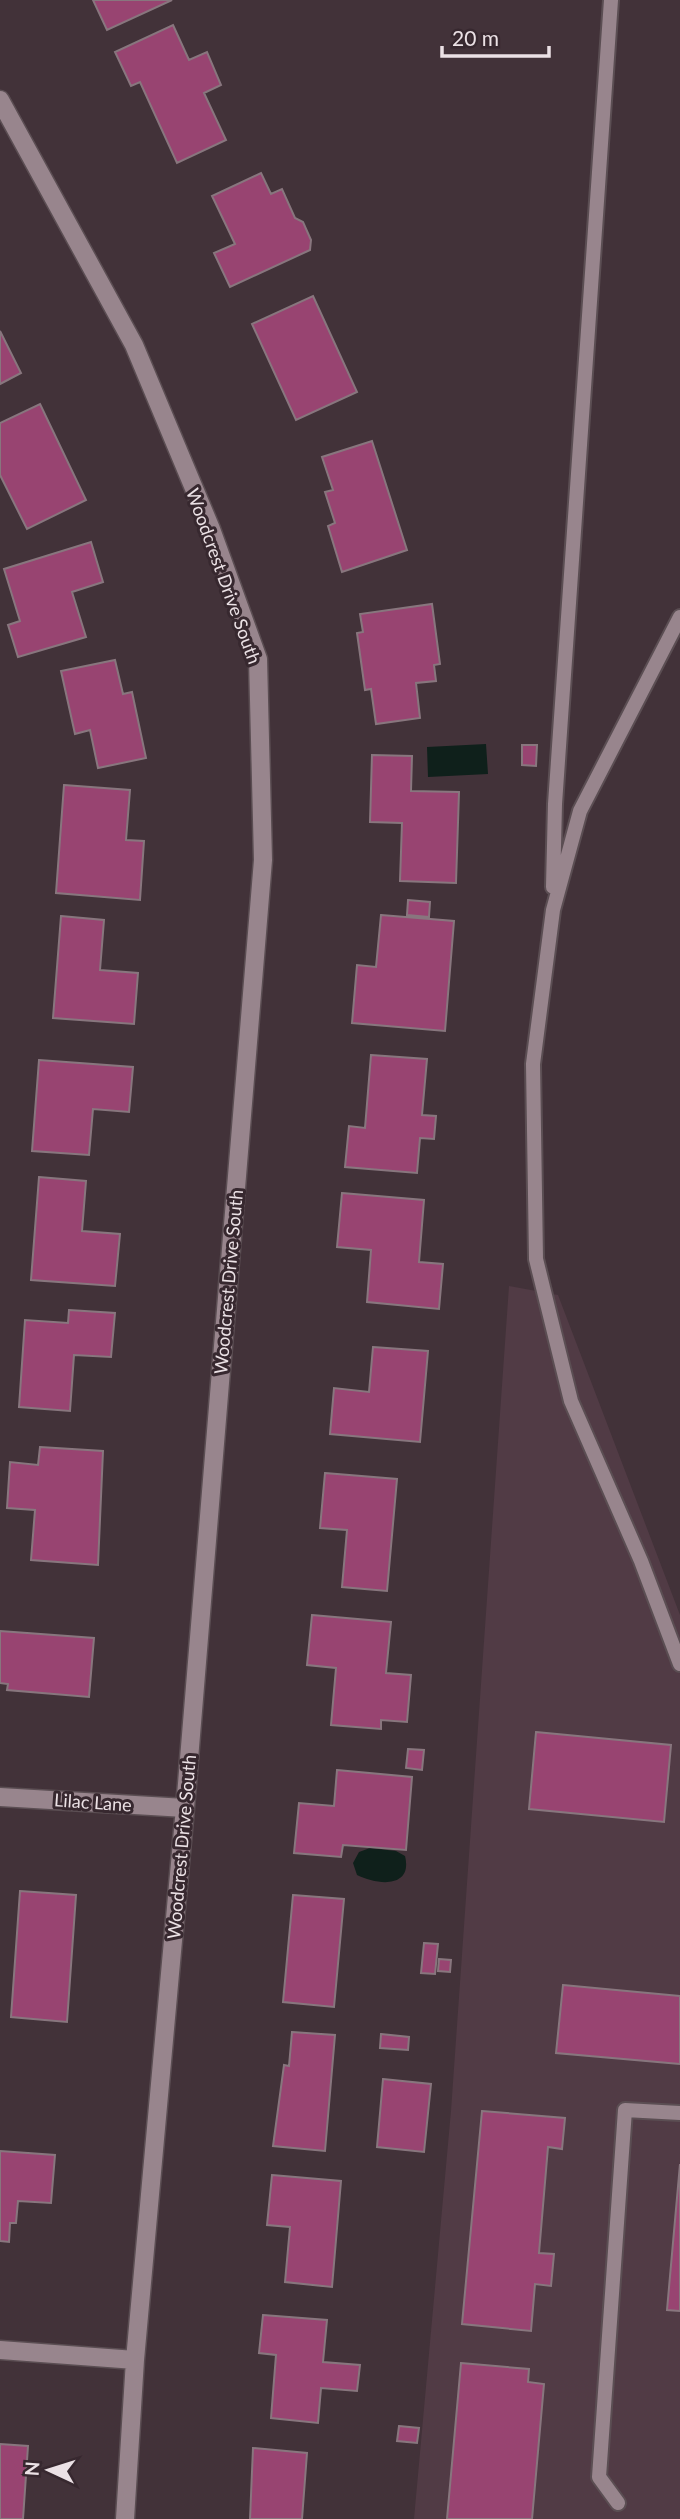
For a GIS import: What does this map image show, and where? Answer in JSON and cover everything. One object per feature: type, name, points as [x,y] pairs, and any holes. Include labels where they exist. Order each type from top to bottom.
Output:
[{"type":"street","name":"Woodcrest Drive South","points":[[0,100],[134,345],[211,529],[258,659],[263,860],[185,1808],[135,2360],[125,2519]]},
{"type":"street","name":"Lilac Lane","points":[[0,1797],[185,1808]]},
{"type":"street","points":[[0,2350],[135,2360]]},
{"type":"lane","points":[[611,0],[555,804],[553,909],[533,1064],[536,1259],[572,1401],[641,1562],[680,1664]]},
{"type":"lane","points":[[553,909],[580,811],[680,617]]},
{"type":"lane","points":[[618,2503],[599,2477],[625,2110],[680,2113]]},
{"type":"shaded area","points":[[486,744],[488,774],[428,777],[427,747]]},
{"type":"shaded area","points":[[509,1286],[558,1295],[680,1615],[680,2519],[414,2519],[451,2111]]},
{"type":"shaded area","points":[[370,1848],[396,1851],[405,1856],[404,1874],[392,1882],[374,1881],[357,1875],[353,1863],[359,1852]]},
{"type":"building","points":[[93,0],[172,0],[107,30]]},
{"type":"building","points":[[173,25],[189,60],[207,52],[221,85],[204,93],[226,140],[177,163],[140,82],[131,86],[115,52]]},
{"type":"building","points":[[261,173],[271,194],[282,189],[295,218],[303,222],[311,240],[310,250],[230,287],[214,253],[235,244],[212,196]]},
{"type":"building","points":[[313,296],[357,392],[296,420],[252,324]]},
{"type":"building","points":[[0,331],[21,373],[0,384]]},
{"type":"building","points":[[40,404],[86,500],[27,529],[0,475],[0,423]]},
{"type":"building","points":[[372,441],[407,550],[342,572],[328,526],[335,523],[325,492],[333,490],[322,457]]},
{"type":"building","points":[[91,542],[103,582],[72,592],[86,637],[18,657],[8,625],[20,621],[4,569]]},
{"type":"building","points":[[432,604],[440,664],[434,665],[436,681],[416,683],[420,718],[376,724],[371,689],[365,690],[357,633],[363,632],[360,614]]},
{"type":"building","points":[[115,660],[123,694],[132,692],[146,758],[98,768],[90,730],[75,734],[61,671]]},
{"type":"building","points":[[522,745],[537,745],[536,766],[522,765]]},
{"type":"building","points":[[372,755],[412,756],[411,791],[459,792],[456,883],[400,881],[402,823],[370,822]]},
{"type":"building","points":[[64,785],[130,790],[126,840],[144,841],[140,900],[56,893]]},
{"type":"building","points":[[408,900],[430,902],[429,917],[407,915]]},
{"type":"building","points":[[381,915],[454,921],[445,1031],[352,1023],[357,965],[376,967]]},
{"type":"building","points":[[61,916],[104,920],[100,970],[138,973],[134,1024],[53,1018]]},
{"type":"building","points":[[371,1055],[427,1059],[422,1115],[436,1116],[434,1139],[420,1138],[417,1173],[345,1167],[349,1126],[365,1128]]},
{"type":"building","points":[[39,1060],[133,1067],[129,1112],[93,1109],[89,1155],[32,1151]]},
{"type":"building","points":[[39,1177],[86,1181],[82,1231],[120,1234],[115,1286],[31,1280]]},
{"type":"building","points":[[342,1193],[424,1200],[419,1262],[443,1264],[439,1309],[367,1302],[371,1250],[337,1247]]},
{"type":"building","points":[[69,1310],[115,1313],[111,1357],[74,1355],[70,1411],[19,1407],[25,1320],[68,1323]]},
{"type":"building","points":[[373,1347],[428,1351],[420,1442],[330,1434],[334,1388],[369,1392]]},
{"type":"building","points":[[40,1447],[103,1451],[98,1565],[31,1560],[35,1510],[7,1508],[10,1462],[38,1465]]},
{"type":"building","points":[[325,1473],[397,1479],[387,1591],[342,1587],[347,1530],[320,1528]]},
{"type":"building","points":[[312,1615],[391,1622],[386,1673],[411,1675],[407,1722],[381,1720],[381,1729],[331,1725],[336,1668],[307,1665]]},
{"type":"building","points":[[0,1631],[94,1638],[89,1697],[7,1690],[8,1684],[0,1683]]},
{"type":"building","points":[[536,1732],[671,1745],[664,1822],[529,1809]]},
{"type":"building","points":[[408,1749],[424,1750],[422,1770],[406,1768]]},
{"type":"building","points":[[337,1770],[412,1777],[406,1850],[343,1845],[341,1857],[294,1853],[299,1803],[334,1806]]},
{"type":"building","points":[[20,1891],[76,1895],[67,2022],[11,2017]]},
{"type":"building","points":[[293,1895],[344,1899],[334,2007],[283,2002]]},
{"type":"building","points":[[424,1943],[438,1944],[435,1974],[421,1973]]},
{"type":"building","points":[[439,1959],[451,1960],[450,1972],[438,1971]]},
{"type":"building","points":[[563,1985],[680,1996],[680,2064],[556,2053]]},
{"type":"building","points":[[292,2032],[335,2035],[325,2151],[273,2146],[284,2065],[289,2066]]},
{"type":"building","points":[[381,2034],[409,2037],[408,2050],[380,2048]]},
{"type":"building","points":[[383,2079],[431,2084],[424,2152],[377,2147]]},
{"type":"building","points":[[482,2111],[565,2118],[562,2149],[548,2147],[539,2253],[554,2254],[551,2286],[535,2284],[531,2331],[462,2324]]},
{"type":"building","points":[[0,2151],[55,2155],[51,2203],[18,2201],[16,2223],[10,2223],[9,2242],[0,2241]]},
{"type":"building","points":[[680,2164],[680,2311],[667,2310]]},
{"type":"building","points":[[272,2175],[341,2181],[332,2287],[285,2282],[290,2227],[267,2225]]},
{"type":"building","points":[[263,2315],[327,2320],[323,2362],[360,2365],[357,2391],[321,2388],[318,2423],[271,2418],[276,2355],[259,2353]]},
{"type":"building","points":[[461,2363],[529,2369],[528,2382],[544,2384],[532,2519],[447,2519]]},
{"type":"building","points":[[399,2426],[419,2428],[417,2443],[397,2441]]},
{"type":"building","points":[[0,2444],[28,2446],[23,2519],[0,2519]]},
{"type":"building","points":[[253,2448],[307,2453],[302,2519],[250,2519]]}]
